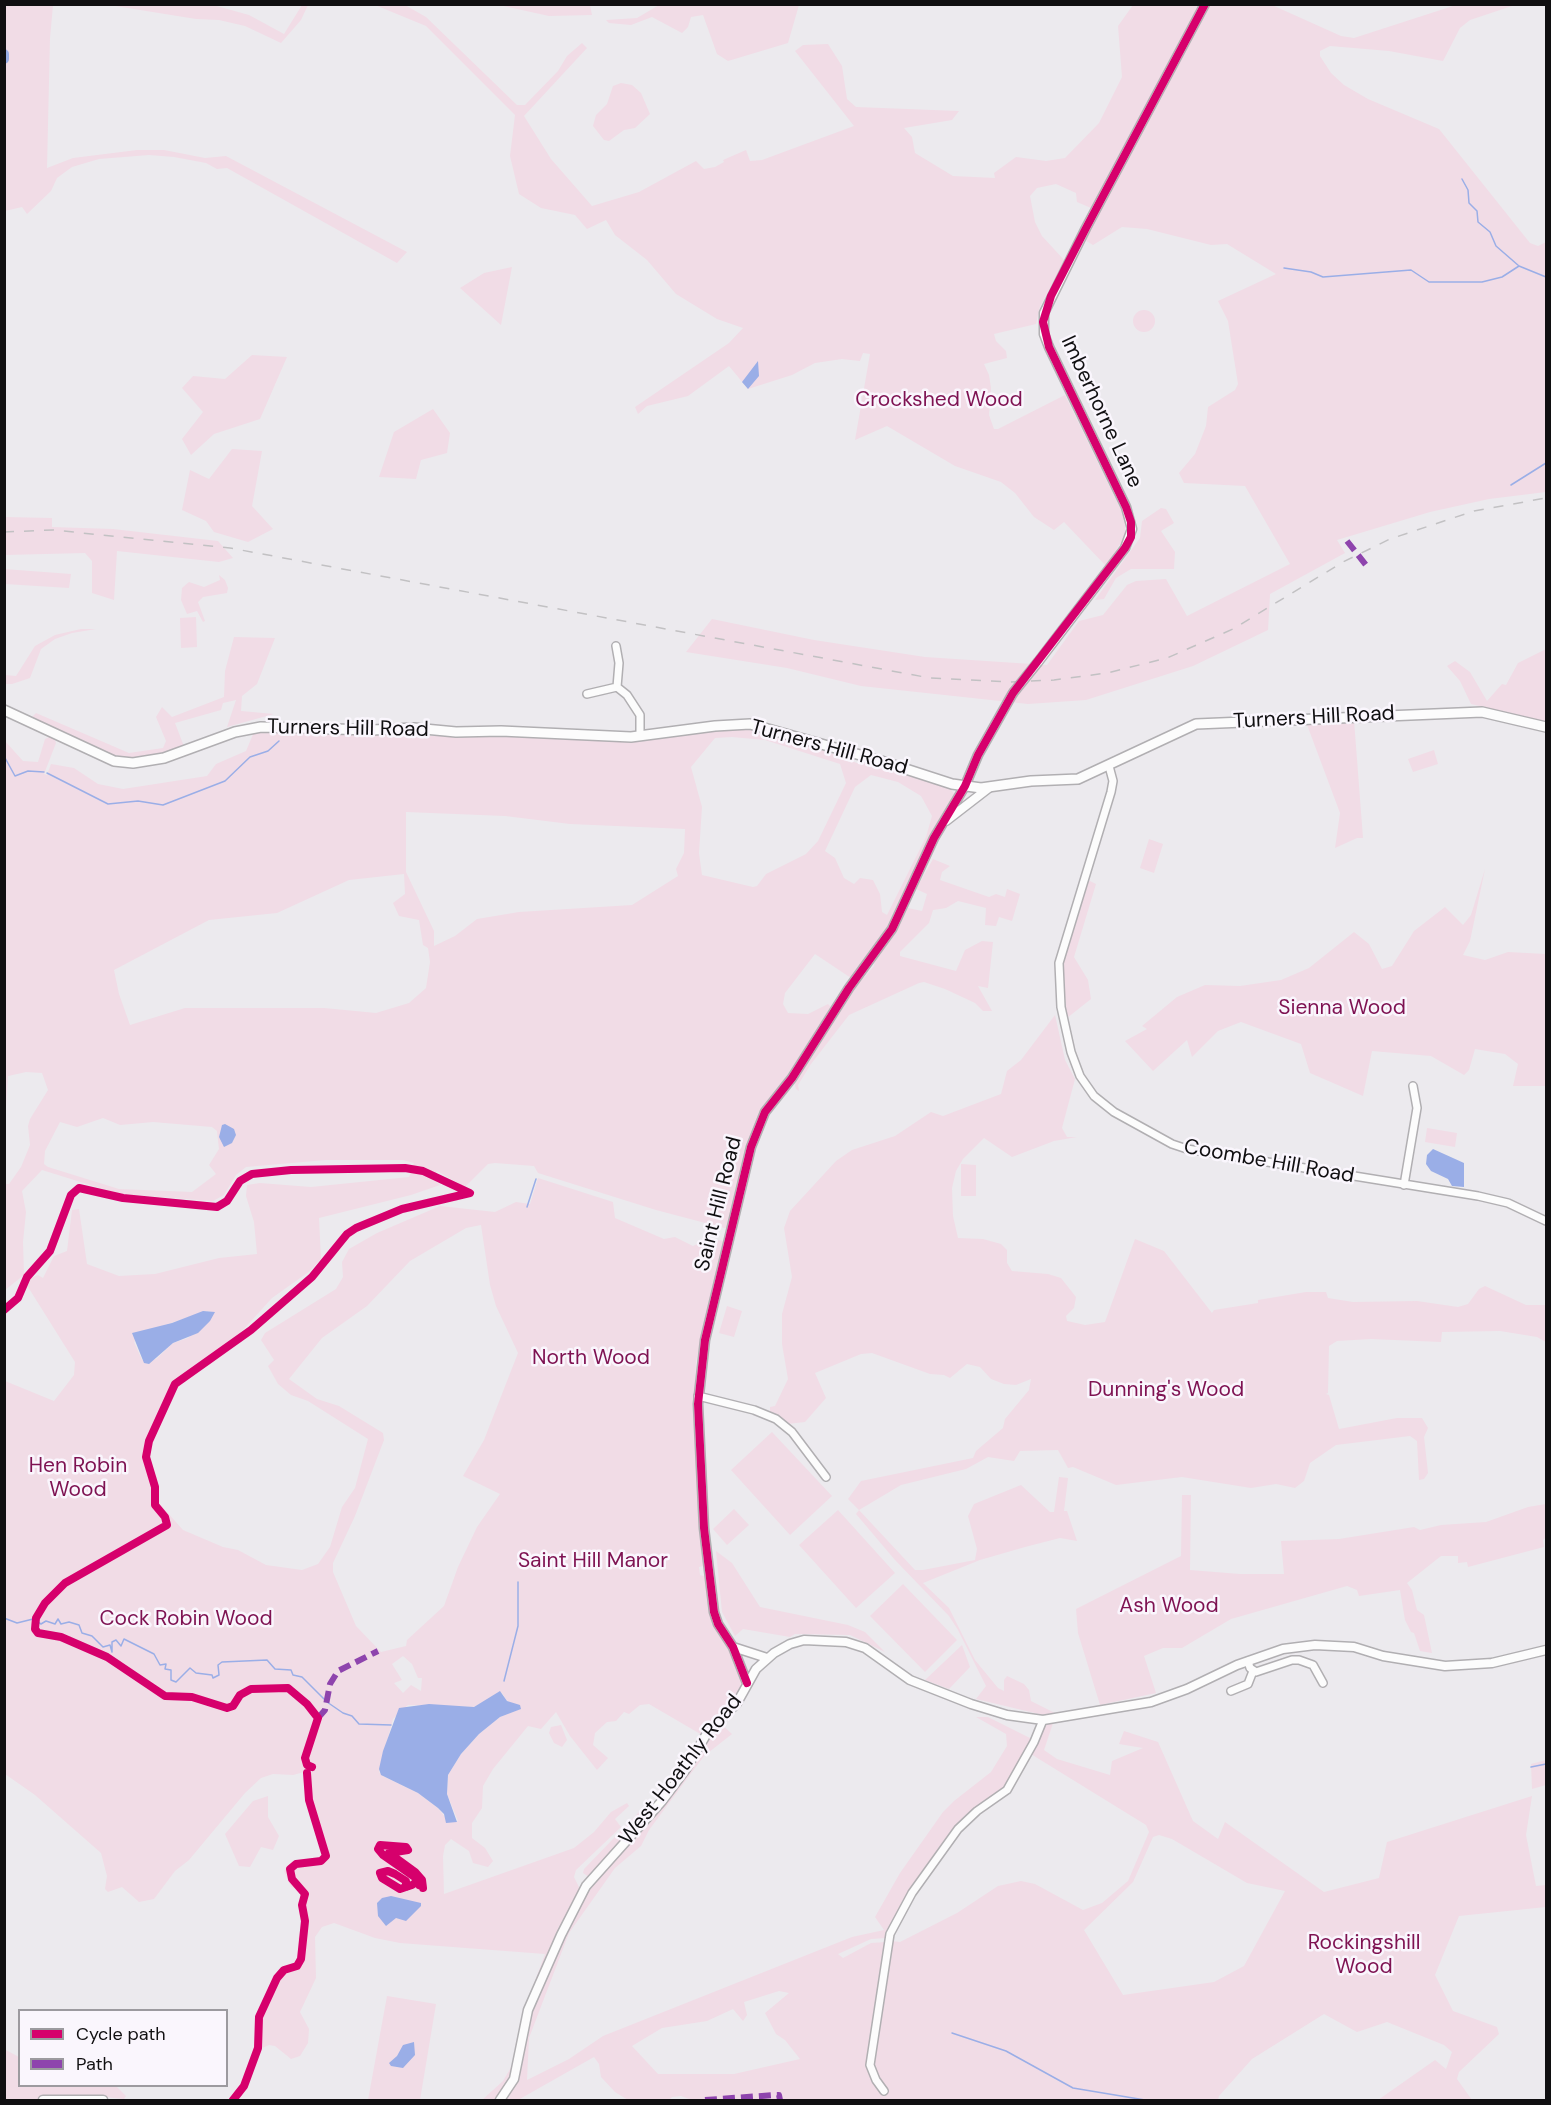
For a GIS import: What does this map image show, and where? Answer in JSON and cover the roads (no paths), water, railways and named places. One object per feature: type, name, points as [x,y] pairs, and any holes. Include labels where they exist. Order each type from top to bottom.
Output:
[{"type":"main road","name":"Turners Hill Road","points":[[4,710],[114,761],[133,763],[164,758],[198,748],[236,732],[261,727],[372,730],[414,728],[456,732],[501,731],[592,737],[640,736],[715,726],[750,724],[965,786],[991,787],[1031,781],[1078,779],[1196,724],[1482,712],[1546,727]]},
{"type":"street","name":"Imberhorne Lane","points":[[965,786],[978,755],[1013,693],[1125,548],[1132,529],[1126,507],[1049,347],[1044,334],[1044,313],[1086,228],[1205,4]]},
{"type":"street","points":[[616,646],[619,663],[617,687]]},
{"type":"street","points":[[587,694],[617,687],[627,694],[640,715],[640,736]]},
{"type":"street","name":"Coombe Hill Road","points":[[1109,766],[1113,781],[1111,792],[1059,963],[1061,1007],[1071,1052],[1080,1076],[1089,1089],[1114,1112],[1172,1144],[1187,1149],[1508,1203],[1546,1221]]},
{"type":"street","name":"Saint Hill Road","points":[[747,1683],[733,1647],[718,1624],[713,1603],[704,1528],[698,1396],[705,1340],[756,1132],[765,1112],[792,1077],[844,995],[892,929],[942,824],[965,786]]},
{"type":"street","points":[[942,824],[991,787]]},
{"type":"street","points":[[1404,1185],[1417,1108],[1413,1086]]},
{"type":"street","points":[[698,1396],[754,1410],[776,1419],[792,1432],[826,1477]]},
{"type":"street","name":"West Hoathly Road","points":[[500,2100],[514,2079],[528,2010],[583,1892],[662,1801],[686,1769],[706,1735],[737,1703],[747,1683],[767,1658],[790,1644],[804,1640],[846,1642],[865,1648],[910,1680],[970,1704],[1007,1715],[1043,1720],[1151,1702],[1187,1689],[1248,1661],[1283,1649],[1316,1645],[1354,1647],[1383,1656],[1445,1666],[1492,1663],[1546,1650]]},
{"type":"street","points":[[733,1647],[767,1658]]},
{"type":"street","points":[[1253,1671],[1299,1660],[1313,1665],[1323,1683]]},
{"type":"street","points":[[1231,1691],[1248,1684],[1253,1671],[1248,1661]]},
{"type":"street","points":[[884,2091],[876,2080],[870,2065],[890,1934],[912,1893],[958,1829],[977,1811],[1007,1790],[1034,1742],[1043,1720]]},
{"type":"street","points":[[43,2100],[103,2100]]},
{"type":"water","points":[[758,361],[759,376],[748,389],[742,382]]},
{"type":"water","points":[[225,1124],[234,1129],[236,1135],[232,1143],[224,1147],[219,1137],[222,1125]]},
{"type":"water","points":[[1433,1149],[1464,1163],[1464,1187],[1452,1186],[1448,1179],[1431,1171],[1426,1164],[1427,1155]]},
{"type":"water","points":[[203,1311],[215,1312],[198,1333],[173,1343],[149,1364],[144,1363],[132,1333],[172,1323]]},
{"type":"water","points":[[500,1691],[507,1701],[520,1705],[521,1709],[500,1717],[479,1734],[461,1754],[448,1775],[447,1794],[457,1822],[446,1823],[444,1814],[418,1793],[381,1775],[379,1769],[383,1751],[399,1708],[429,1704],[474,1707]]},
{"type":"water","points":[[391,1896],[421,1903],[421,1906],[406,1921],[396,1918],[386,1926],[378,1916],[377,1903],[382,1898]]},
{"type":"water","points":[[414,2042],[415,2055],[403,2068],[391,2066],[389,2063],[397,2056],[403,2045]]},
{"type":"waterway","points":[[559,4],[576,4]]},
{"type":"waterway","points":[[4,54],[4,59]]},
{"type":"waterway","points":[[1462,179],[1468,190],[1469,203],[1477,211],[1478,222],[1490,232],[1496,246],[1519,266],[1546,277]]},
{"type":"waterway","points":[[1284,268],[1311,272],[1323,277],[1411,270],[1429,282],[1482,282],[1502,277],[1519,266]]},
{"type":"waterway","points":[[1511,485],[1546,463]]},
{"type":"waterway","points":[[47,773],[108,804],[138,801],[163,805],[225,781],[250,757],[268,751],[279,741]]},
{"type":"waterway","points":[[4,756],[15,776],[28,771],[44,772]]},
{"type":"waterway","points":[[527,1207],[536,1179]]},
{"type":"waterway","points":[[504,1681],[518,1626],[518,1582]]},
{"type":"waterway","points":[[4,1618],[17,1623],[33,1619],[41,1624],[46,1621],[55,1624],[58,1619],[61,1624],[69,1622],[79,1625],[82,1633],[92,1636],[103,1647],[110,1645],[112,1652],[112,1642],[116,1640],[121,1646],[124,1639],[154,1654],[160,1665],[166,1664],[165,1669],[171,1670],[171,1680],[176,1682],[190,1668],[196,1673],[212,1675],[213,1678],[219,1675],[218,1665],[222,1662],[267,1660],[275,1669],[291,1670],[293,1675],[302,1677],[324,1699]]},
{"type":"waterway","points":[[327,1702],[352,1716],[359,1724],[391,1725]]},
{"type":"waterway","points":[[1531,1767],[1546,1764]]},
{"type":"waterway","points":[[952,2033],[1006,2051],[1073,2088],[1145,2100]]},
{"type":"railway","points":[[4,532],[53,530],[230,548],[930,678],[1009,682],[1054,680],[1107,673],[1167,658],[1233,629],[1343,562],[1390,539],[1474,511],[1546,498]]},
{"type":"park label","name":"Crockshed Wood","points":[[939,400]]},
{"type":"park label","name":"Sienna Wood","points":[[1342,1008]]},
{"type":"park label","name":"North Wood","points":[[591,1358]]},
{"type":"park label","name":"Dunning's Wood","points":[[1166,1390]]},
{"type":"park label","name":"Hen Robin Wood","points":[[78,1478]]},
{"type":"park label","name":"Saint Hill Manor","points":[[593,1561]]},
{"type":"park label","name":"Ash Wood","points":[[1169,1606]]},
{"type":"park label","name":"Cock Robin Wood","points":[[186,1619]]},
{"type":"park label","name":"Rockingshill Wood","points":[[1364,1955]]}]
